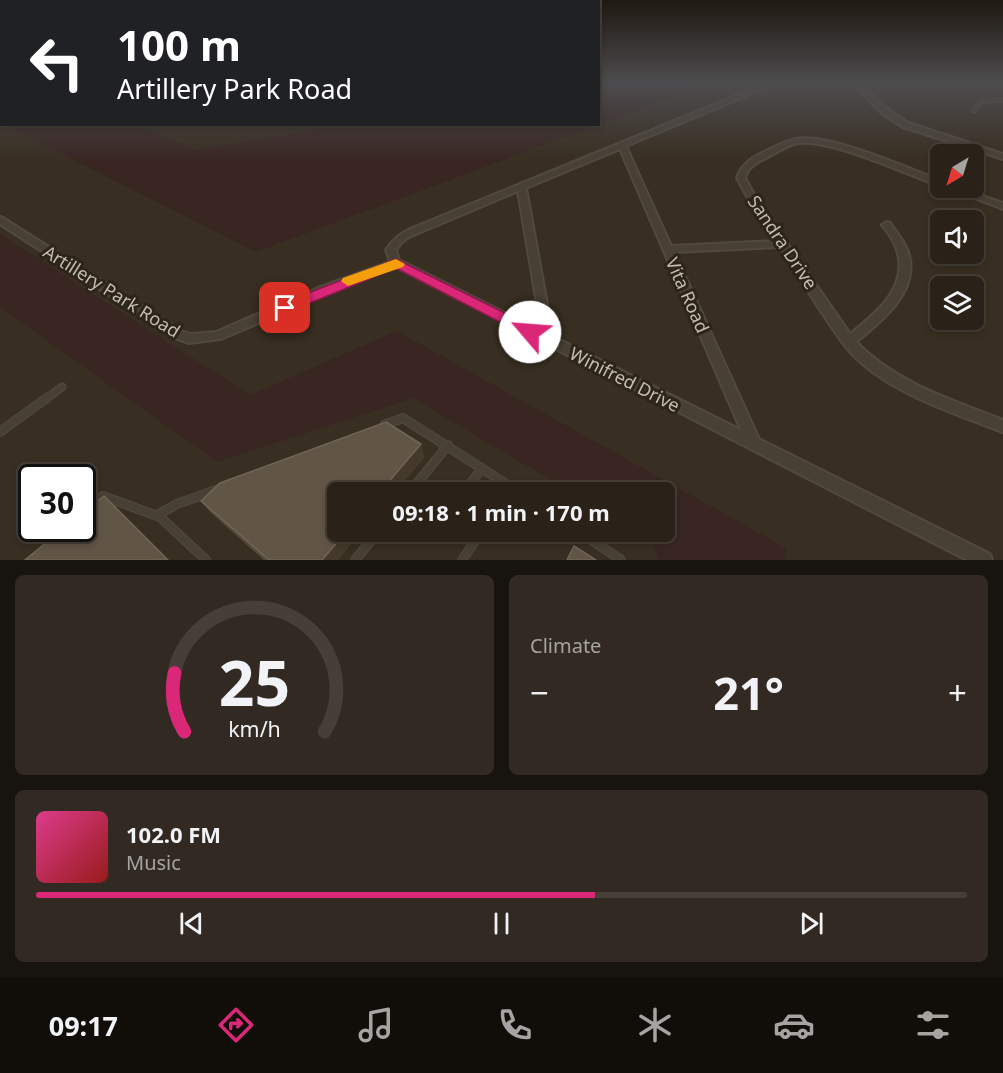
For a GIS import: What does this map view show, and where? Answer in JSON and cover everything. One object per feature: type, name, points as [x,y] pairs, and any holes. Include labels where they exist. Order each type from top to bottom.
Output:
[{"type":"street","points":[[396,263],[392,250],[398,239],[404,235],[711,109]]},
{"type":"street","points":[[883,109],[906,125],[962,144]]},
{"type":"street","name":"Sandra Drive","points":[[930,180],[820,142],[799,141],[790,143],[746,166],[741,178],[849,341],[864,359],[888,378],[1003,426]]},
{"type":"street","name":"Vita Road","points":[[622,146],[754,444]]},
{"type":"street","points":[[984,151],[1003,157]]},
{"type":"street","points":[[521,186],[542,304],[539,321],[530,332]]},
{"type":"street","points":[[980,198],[1003,206]]},
{"type":"street","name":"Artillery Park Road","points":[[0,220],[178,335],[189,339],[202,339],[231,332],[322,291],[396,263]]},
{"type":"street","points":[[849,341],[870,325],[892,303],[903,283],[906,256],[903,246],[887,225]]},
{"type":"street","points":[[668,249],[784,244]]},
{"type":"street","name":"Winifred Drive","points":[[396,263],[984,560]]},
{"type":"lane","points":[[0,432],[62,387]]},
{"type":"lane","points":[[381,427],[403,418],[448,445],[500,482]]},
{"type":"lane","points":[[418,482],[448,445]]},
{"type":"lane","points":[[472,482],[482,468]]},
{"type":"lane","points":[[157,515],[177,504],[230,484]]},
{"type":"lane","points":[[96,502],[103,496],[157,515],[206,560]]},
{"type":"lane","points":[[355,560],[370,542]]},
{"type":"lane","points":[[462,560],[474,542]]},
{"type":"lane","points":[[594,542],[621,560]]},
{"type":"shaded area","points":[[600,109],[638,109],[600,124]]},
{"type":"shaded area","points":[[7,126],[138,126],[196,150],[342,126],[594,126],[256,252]]},
{"type":"shaded area","points":[[0,234],[250,395],[397,331],[668,482],[554,482],[413,398],[217,462],[0,307]]},
{"type":"shaded area","points":[[675,486],[786,548],[785,560],[658,560],[652,542],[675,542]]},
{"type":"building","points":[[386,422],[421,444],[389,482],[327,482],[327,542],[338,542],[322,560],[269,560],[201,501],[220,483]]},
{"type":"building","points":[[104,496],[168,560],[25,560],[47,542],[96,542],[96,502]]},
{"type":"building","points":[[574,546],[596,560],[567,560]]},
{"type":"slow traffic","points":[[348,281],[398,264]]},
{"type":"route","points":[[285,308],[322,291],[396,263],[530,332]]}]
